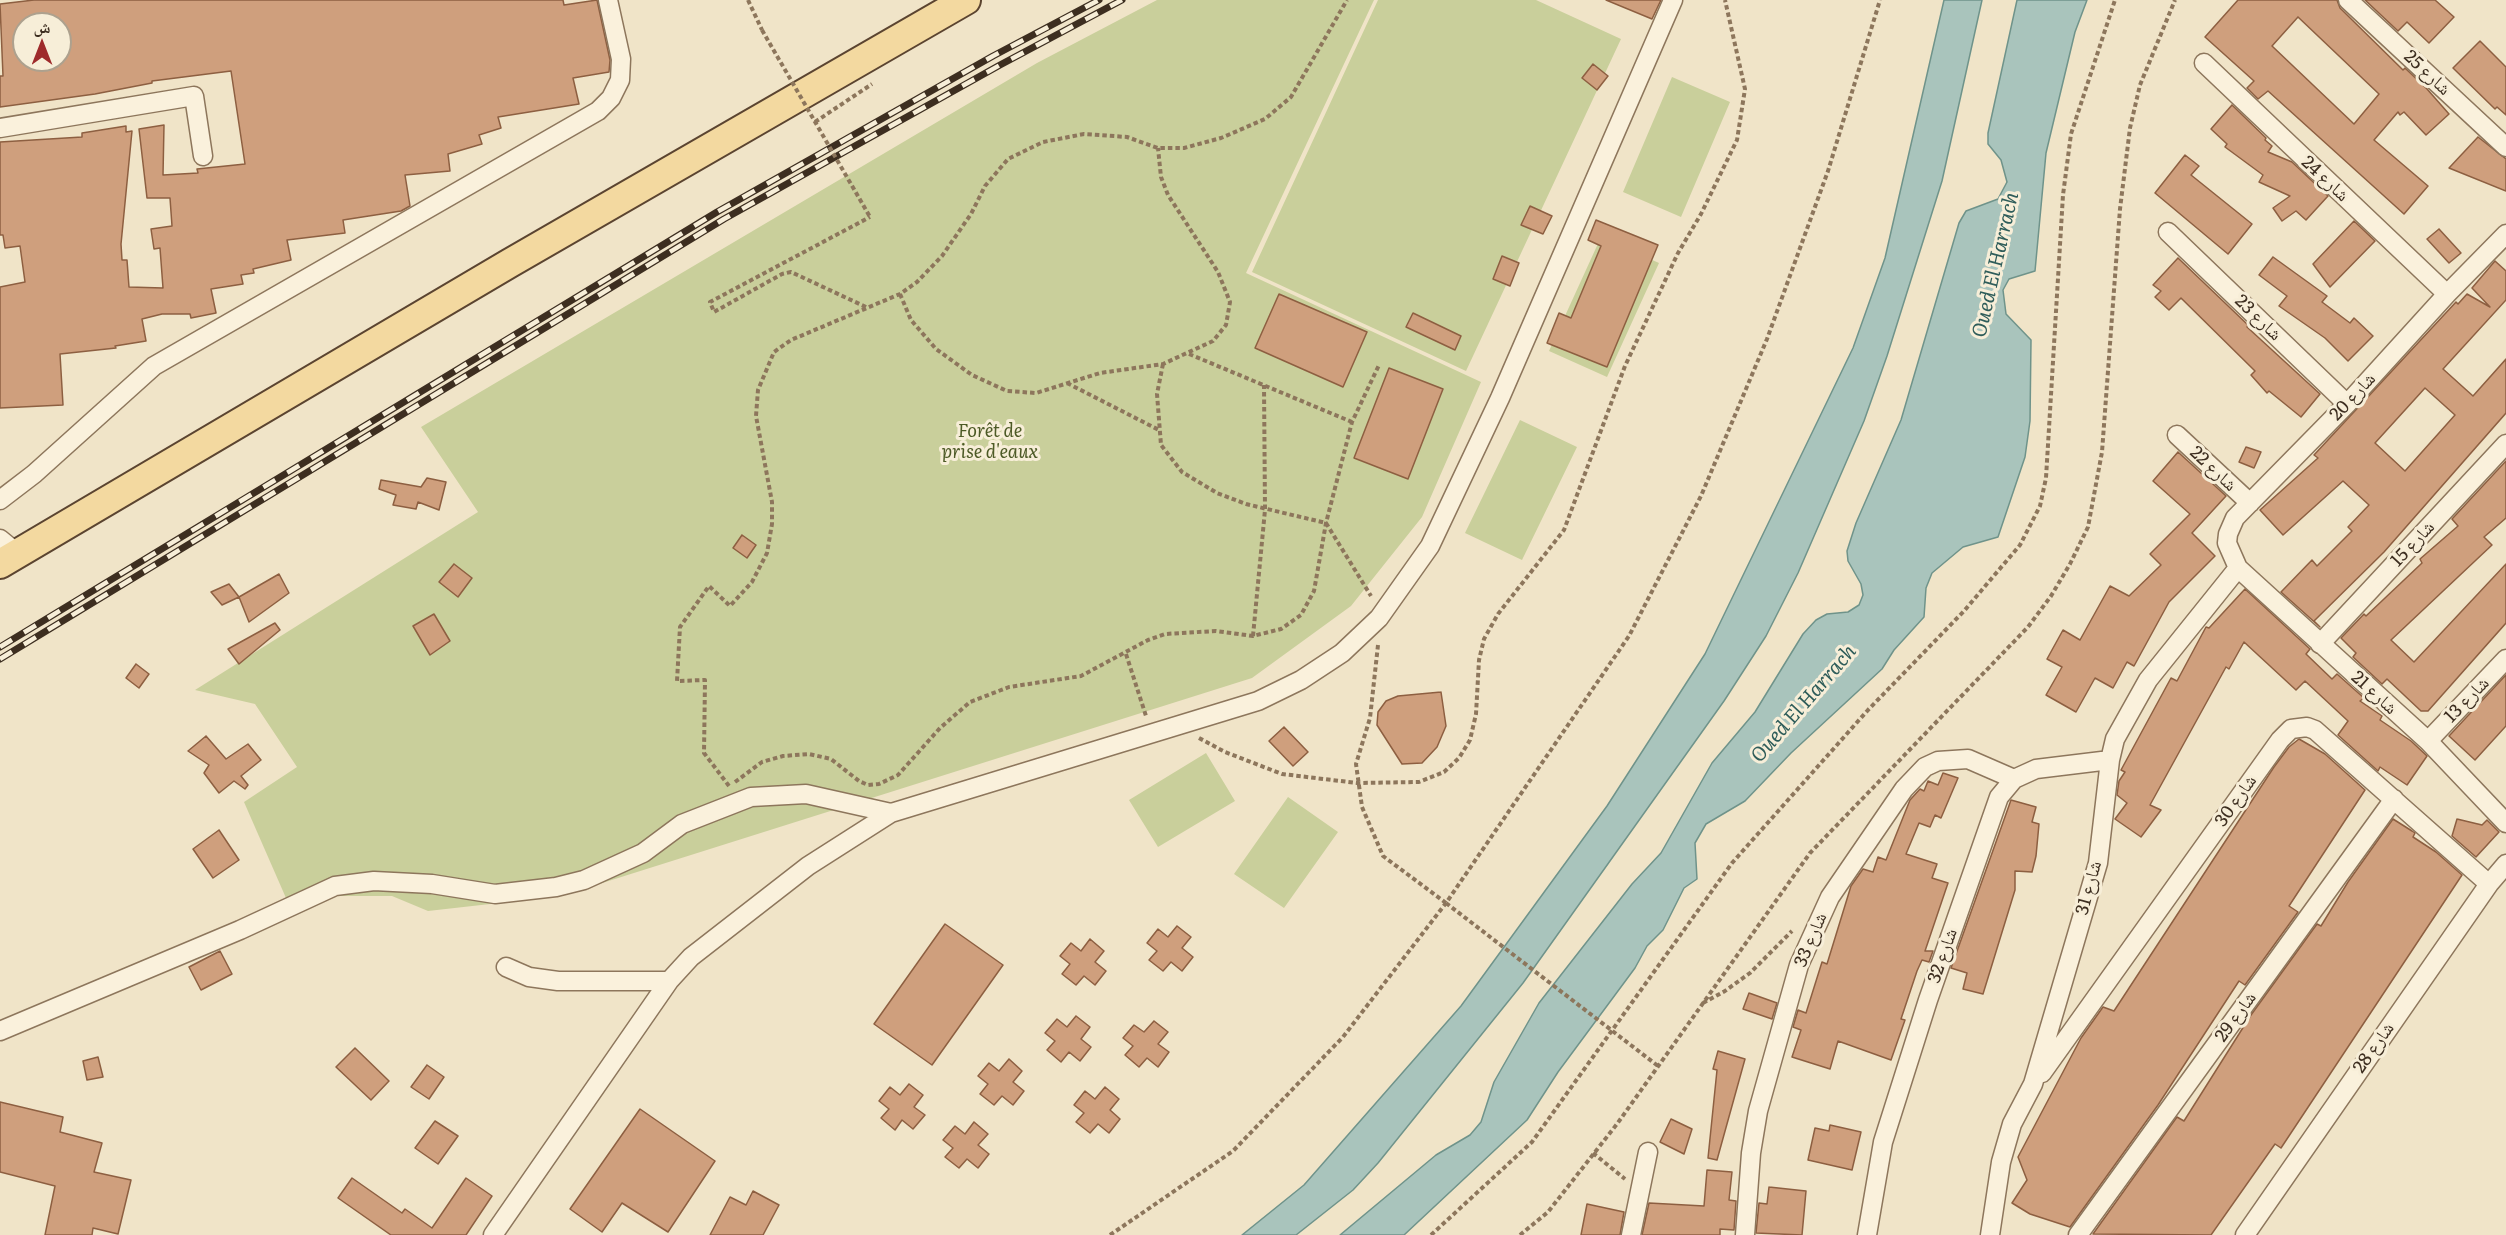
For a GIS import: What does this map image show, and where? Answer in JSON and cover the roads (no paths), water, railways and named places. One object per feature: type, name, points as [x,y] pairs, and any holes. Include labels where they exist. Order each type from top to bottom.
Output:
[{"type":"main road","points":[[6,552],[938,7],[966,0]]},
{"type":"street","points":[[0,500],[34,474],[154,366],[598,111],[611,98],[620,80],[621,59],[608,0]]},
{"type":"street","points":[[493,1235],[669,981],[691,957],[808,866],[891,813],[1258,701],[1301,680],[1342,652],[1379,618],[1430,546],[1500,398],[1673,0]]},
{"type":"street","name":"شارع 25","points":[[2348,0],[2506,147]]},
{"type":"street","name":"شارع 24","points":[[2204,63],[2447,294]]},
{"type":"street","points":[[0,128],[194,96],[203,156]]},
{"type":"street","name":"شارع 23","points":[[2168,232],[2347,404]]},
{"type":"street","name":"شارع 20","points":[[2238,568],[2229,552],[2228,534],[2235,518],[2347,404],[2447,294],[2502,247]]},
{"type":"street","name":"شارع 22","points":[[2177,435],[2250,503]]},
{"type":"street","name":"شارع 15","points":[[2320,644],[2506,444]]},
{"type":"street","name":"شارع 21","points":[[2238,568],[2428,741],[2506,823]]},
{"type":"street","name":"شارع 31","points":[[1990,1235],[2004,1153],[2012,1124],[2033,1084],[2097,863],[2110,760],[2124,720],[2143,687],[2238,568]]},
{"type":"street","name":"شارع 13","points":[[2428,741],[2506,659]]},
{"type":"street","name":"شارع 30","points":[[2033,1084],[2285,734],[2299,727],[2315,730],[2489,884]]},
{"type":"street","name":"شارع 33","points":[[1745,1235],[1751,1153],[1758,1111],[1799,965],[1830,897],[1909,783],[1925,767],[1938,761],[1968,759],[2014,779]]},
{"type":"street","points":[[2014,779],[2036,769],[2110,760]]},
{"type":"street","name":"شارع 32","points":[[1867,1235],[1882,1142],[1995,807],[1999,797],[2014,779]]},
{"type":"street","points":[[0,1031],[240,930],[335,886],[374,880],[432,884],[495,894],[556,887],[584,880],[643,853],[682,824],[751,797],[806,794],[891,813]]},
{"type":"street","name":"شارع 29","points":[[2078,1235],[2394,799]]},
{"type":"street","name":"شارع 28","points":[[2245,1235],[2489,884],[2506,864]]},
{"type":"street","points":[[506,967],[529,977],[558,981],[669,981]]},
{"type":"street","points":[[1631,1235],[1648,1152]]},
{"type":"water","points":[[1944,0],[1982,0],[1942,181],[1864,421],[1798,573],[1766,636],[1724,701],[1523,983],[1378,1163],[1353,1190],[1296,1235],[1242,1235],[1304,1185],[1461,1006],[1607,806],[1705,654],[1853,348],[1885,258]]},
{"type":"water","name":"Oued El Harrach","points":[[2017,0],[2087,0],[2075,32],[2046,153],[2035,271],[2009,279],[2003,290],[2006,314],[2031,340],[2030,421],[2025,457],[1998,537],[1963,547],[1932,573],[1926,588],[1924,617],[1894,650],[1882,669],[1791,753],[1745,801],[1706,824],[1695,843],[1697,879],[1684,888],[1663,930],[1647,946],[1635,968],[1558,1072],[1527,1120],[1404,1235],[1340,1235],[1436,1155],[1470,1135],[1481,1122],[1494,1082],[1539,1003],[1632,884],[1661,853],[1712,763],[1755,712],[1803,634],[1816,620],[1827,614],[1848,612],[1859,605],[1863,595],[1861,584],[1848,561],[1847,551],[1856,523],[1901,420],[1959,223],[1966,211],[1998,199],[2007,182],[2001,160],[1988,144],[1988,133]]},
{"type":"railway","points":[[0,647],[717,212],[993,56],[1099,0]]},
{"type":"railway","points":[[0,659],[724,219],[1000,65],[1122,0]]},
{"type":"park label","name":"Forêt de prise d'eaux","points":[[990,442]]}]
